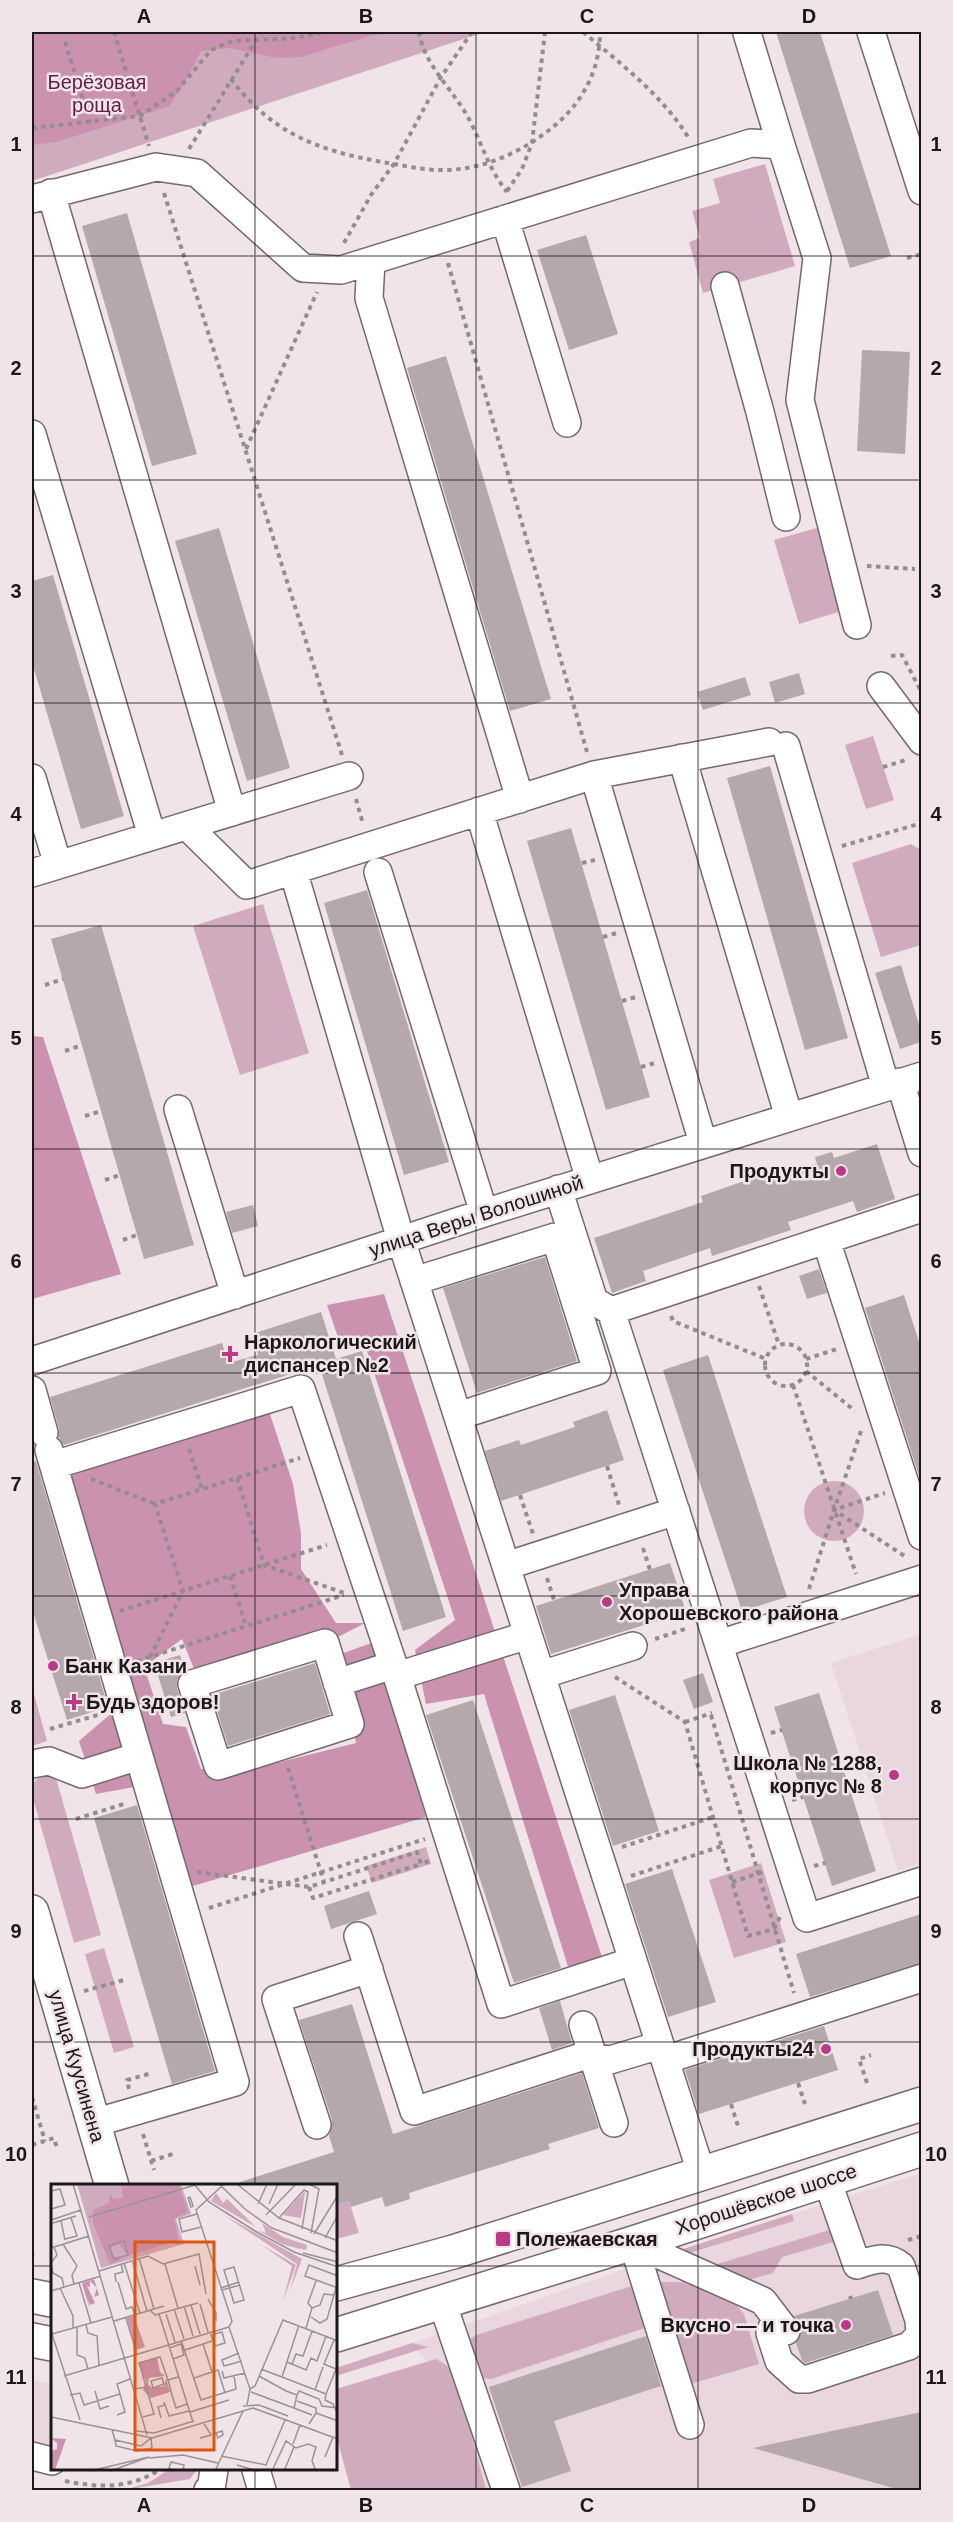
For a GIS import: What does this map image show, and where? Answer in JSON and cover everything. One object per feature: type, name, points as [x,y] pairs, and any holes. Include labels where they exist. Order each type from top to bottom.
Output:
[{"type":"main road","name":"улица Куусинена","points":[[32,1912],[111,2184]]},
{"type":"main road","points":[[338,2283],[453,2252],[921,2104]]},
{"type":"main road","name":"Хорошёвское шоссе","points":[[338,2334],[633,2243],[921,2149]]},
{"type":"main road","points":[[32,2340],[51,2344]]},
{"type":"street","points":[[871,32],[921,191]]},
{"type":"street","points":[[747,33],[817,258],[800,400],[857,625]]},
{"type":"street","points":[[232,812],[41,196],[166,168],[196,173],[303,268],[341,270],[441,239],[509,209],[751,143],[781,145]]},
{"type":"street","points":[[509,209],[567,423]]},
{"type":"street","points":[[371,261],[369,298],[520,799]]},
{"type":"street","points":[[725,286],[783,506],[820,484]]},
{"type":"street","points":[[32,434],[152,836]]},
{"type":"street","points":[[881,686],[917,750]]},
{"type":"street","points":[[186,826],[247,885],[594,775],[682,758],[778,744],[903,1082],[918,1127],[921,1154]]},
{"type":"street","points":[[682,758],[789,1117]]},
{"type":"street","points":[[594,775],[704,1143]]},
{"type":"street","points":[[32,873],[349,776]]},
{"type":"street","points":[[32,778],[58,865]]},
{"type":"street","points":[[480,811],[590,1180]]},
{"type":"street","points":[[293,870],[401,1240],[422,1278],[466,1413],[506,1566],[702,2175]]},
{"type":"street","points":[[378,872],[484,1213]]},
{"type":"street","name":"улица Веры Волошиной","points":[[32,1361],[558,1189],[903,1082]]},
{"type":"street","points":[[178,1109],[235,1295]]},
{"type":"street","points":[[558,1189],[594,1301],[611,1311],[807,1918],[921,1881]]},
{"type":"street","points":[[611,1311],[921,1208]]},
{"type":"street","points":[[422,1278],[555,1236],[597,1371],[466,1413]]},
{"type":"street","points":[[715,1633],[800,1618],[864,1598],[918,1559],[905,1486],[826,1240]]},
{"type":"street","points":[[32,1389],[235,2082],[94,2123]]},
{"type":"street","points":[[49,1449],[301,1389],[395,1670],[501,2004],[633,1961]]},
{"type":"street","points":[[506,1566],[676,1511]]},
{"type":"street","points":[[337,1683],[528,1635]]},
{"type":"street","points":[[325,1643],[350,1724],[281,1746],[218,1766],[192,1684],[325,1643]]},
{"type":"street","points":[[541,1675],[633,1646]]},
{"type":"street","points":[[32,1764],[49,1761],[82,1774],[139,1756]]},
{"type":"street","points":[[358,1936],[414,2111],[593,2056],[610,2060],[663,2053],[801,2017],[921,1978]]},
{"type":"street","points":[[317,2125],[276,1999],[369,1969]]},
{"type":"street","points":[[583,2025],[614,2123]]},
{"type":"street","points":[[633,2243],[763,2301],[770,2307],[775,2320],[770,2333],[779,2361],[790,2368],[800,2379],[808,2379],[909,2346],[920,2335],[919,2320],[901,2266],[894,2260],[885,2258],[857,2265],[827,2180]]},
{"type":"street","points":[[633,2243],[690,2425]]},
{"type":"street","points":[[442,2302],[506,2490]]},
{"type":"street","points":[[32,2457],[51,2468]]},
{"type":"street","points":[[208,2490],[211,2489],[214,2471]]},
{"type":"street","points":[[257,2471],[262,2490]]},
{"type":"path","points":[[114,32],[140,116],[166,168],[245,449],[370,846]]},
{"type":"path","points":[[166,168],[231,79],[253,41],[261,32]]},
{"type":"path","points":[[32,128],[140,116],[177,91],[211,50],[232,41],[253,41],[326,32]]},
{"type":"path","points":[[419,32],[428,58],[453,91],[472,123],[509,209]]},
{"type":"path","points":[[245,449],[314,296],[371,195],[394,164],[441,77],[472,32]]},
{"type":"path","points":[[509,209],[532,143],[545,32]]},
{"type":"path","points":[[583,32],[666,108],[701,157]]},
{"type":"path","points":[[231,79],[248,101],[292,134],[320,148],[394,164],[446,170],[510,155],[549,132],[581,99],[595,67],[600,46],[600,32]]},
{"type":"path","points":[[66,42],[90,122]]},
{"type":"path","points":[[441,239],[594,775]]},
{"type":"path","points":[[907,258],[921,254]]},
{"type":"path","points":[[840,564],[915,569]]},
{"type":"path","points":[[891,656],[902,655],[921,693]]},
{"type":"path","points":[[883,767],[917,750]]},
{"type":"path","points":[[818,853],[921,823]]},
{"type":"path","points":[[45,985],[63,978]]},
{"type":"path","points":[[65,1051],[82,1045]]},
{"type":"path","points":[[85,1116],[101,1111]]},
{"type":"path","points":[[105,1180],[120,1175]]},
{"type":"path","points":[[123,1240],[137,1235]]},
{"type":"path","points":[[752,1264],[779,1345]]},
{"type":"path","points":[[664,1294],[673,1321],[765,1359]]},
{"type":"path","points":[[806,1359],[859,1342]]},
{"type":"path","points":[[786,1344],[798,1348],[806,1359],[806,1371],[793,1385],[779,1386],[766,1372],[765,1359],[768,1353],[779,1345],[786,1344]]},
{"type":"path","points":[[806,1371],[857,1413]]},
{"type":"path","points":[[793,1385],[864,1598]]},
{"type":"path","points":[[800,1618],[834,1510],[866,1420]]},
{"type":"path","points":[[189,1447],[202,1489]]},
{"type":"path","points":[[84,1477],[155,1504],[322,1450]]},
{"type":"path","points":[[607,1466],[626,1527]]},
{"type":"path","points":[[237,1478],[264,1565]]},
{"type":"path","points":[[834,1510],[905,1486]]},
{"type":"path","points":[[155,1504],[183,1591],[150,1657],[346,1594],[264,1565]]},
{"type":"path","points":[[834,1510],[918,1559]]},
{"type":"path","points":[[99,1618],[351,1538]]},
{"type":"path","points":[[230,1576],[246,1626]]},
{"type":"path","points":[[633,1646],[715,1633]]},
{"type":"path","points":[[589,1660],[685,1722],[748,1936],[774,1929]]},
{"type":"path","points":[[50,1729],[125,1707]]},
{"type":"path","points":[[711,1715],[801,2017]]},
{"type":"path","points":[[281,1746],[324,1882]]},
{"type":"path","points":[[76,1819],[151,1796]]},
{"type":"path","points":[[599,1854],[713,1817]]},
{"type":"path","points":[[309,1887],[313,1898],[421,1864],[449,1844]]},
{"type":"path","points":[[217,1905],[321,1872],[449,1844]]},
{"type":"path","points":[[608,1883],[722,1846]]},
{"type":"path","points":[[207,1873],[309,1887],[417,1852],[421,1864]]},
{"type":"path","points":[[732,1882],[758,1873],[792,1874],[774,1929]]},
{"type":"path","points":[[867,2083],[859,2059],[871,2055]]},
{"type":"path","points":[[798,2083],[805,2104]]},
{"type":"path","points":[[32,2097],[45,2141]]},
{"type":"path","points":[[731,2104],[738,2126]]},
{"type":"path","points":[[32,2145],[54,2138],[57,2148]]},
{"type":"path","points":[[151,2161],[176,2153]]},
{"type":"path","points":[[57,2471],[90,2486],[115,2486],[138,2481],[156,2471]]},
{"type":"shaded area","name":"Школа № 1288, корпус № 8","points":[[921,1634],[921,1863],[898,1871],[831,1663]]},
{"type":"shaded area","points":[[921,2173],[921,2490],[475,2490],[450,2395],[412,2343],[677,2251]]},
{"type":"shaded area","points":[[32,2380],[51,2384],[51,2444],[32,2440]]},
{"type":"green space","name":"Берёзовая роща","points":[[32,32],[485,32],[32,181]]},
{"type":"green space","points":[[32,32],[395,32],[370,36],[301,57],[276,58],[229,48],[201,51],[183,86],[169,106],[57,142],[32,145]]},
{"type":"green space","points":[[765,164],[795,266],[703,293],[689,242],[700,238],[692,211],[720,203],[713,179]]},
{"type":"green space","points":[[820,527],[845,610],[799,624],[774,540]]},
{"type":"green space","points":[[873,736],[894,800],[866,809],[845,745]]},
{"type":"green space","points":[[911,844],[921,850],[921,945],[881,957],[852,863]]},
{"type":"green space","points":[[263,904],[309,1053],[240,1075],[193,926]]},
{"type":"green space","points":[[32,1036],[43,1037],[121,1274],[32,1299]]},
{"type":"green space","points":[[384,1294],[602,1957],[569,1970],[484,1694],[426,1704],[415,1650],[455,1620],[365,1345],[342,1349],[327,1305]]},
{"type":"green space","points":[[263,1393],[293,1484],[301,1533],[301,1569],[336,1623],[365,1623],[340,1636],[297,1640],[194,1669],[182,1639],[144,1667],[163,1724],[186,1727],[201,1769],[260,1767],[356,1743],[341,1654],[374,1642],[426,1817],[193,1886],[167,1879],[134,1787],[96,1794],[79,1741],[135,1693],[43,1464]]},
{"type":"green space","points":[[828,1481],[840,1481],[851,1486],[859,1494],[864,1511],[862,1523],[851,1536],[840,1541],[828,1541],[817,1536],[809,1528],[804,1517],[804,1505],[809,1494],[817,1486]]},
{"type":"green space","points":[[32,1687],[47,1741],[32,1746]]},
{"type":"green space","points":[[54,1771],[101,1935],[74,1943],[32,1795],[33,1785],[37,1778]]},
{"type":"green space","points":[[426,1847],[431,1864],[372,1883],[366,1866]]},
{"type":"green space","points":[[761,1863],[786,1942],[734,1958],[709,1880]]},
{"type":"green space","points":[[104,1948],[134,2047],[114,2053],[85,1954]]},
{"type":"green space","points":[[349,2201],[359,2233],[338,2238],[338,2204]]},
{"type":"green space","points":[[792,2214],[794,2221],[676,2257],[677,2251]]},
{"type":"green space","points":[[836,2228],[840,2240],[782,2257],[773,2273],[742,2282],[704,2268]]},
{"type":"green space","points":[[650,2282],[683,2282],[733,2301],[744,2314],[759,2364],[683,2386]]},
{"type":"green space","points":[[638,2284],[651,2326],[491,2379],[478,2378],[468,2340],[476,2335]]},
{"type":"green space","points":[[412,2343],[428,2347],[338,2375],[338,2367]]},
{"type":"green space","points":[[436,2359],[454,2370],[486,2490],[351,2490],[338,2442],[338,2388]]},
{"type":"green space","points":[[166,2471],[196,2471],[190,2479],[124,2490],[148,2483]]},
{"type":"building","points":[[776,32],[820,32],[891,256],[850,268]]},
{"type":"building","points":[[127,213],[197,454],[152,466],[82,226]]},
{"type":"building","points":[[586,235],[618,334],[569,350],[537,250]]},
{"type":"building","points":[[862,350],[910,352],[905,454],[857,451]]},
{"type":"building","points":[[446,356],[551,699],[510,711],[407,368]]},
{"type":"building","points":[[219,528],[290,768],[247,781],[175,541]]},
{"type":"building","points":[[53,575],[124,816],[81,829],[32,662],[32,581]]},
{"type":"building","points":[[799,673],[805,694],[775,703],[769,682]]},
{"type":"building","points":[[745,677],[751,695],[703,710],[697,692]]},
{"type":"building","points":[[770,766],[848,1038],[805,1050],[727,778]]},
{"type":"building","points":[[571,828],[650,1097],[606,1110],[527,841]]},
{"type":"building","points":[[367,890],[449,1162],[404,1175],[324,903]]},
{"type":"building","points":[[101,925],[194,1245],[144,1259],[51,939]]},
{"type":"building","points":[[901,965],[921,1031],[921,1042],[900,1049],[875,973]]},
{"type":"building","points":[[877,1144],[895,1199],[857,1212],[853,1201],[788,1222],[791,1230],[712,1256],[710,1248],[643,1271],[646,1281],[612,1293],[594,1238],[703,1202],[701,1196],[747,1180],[763,1175],[765,1181],[817,1164],[815,1157],[832,1152],[834,1158]]},
{"type":"building","points":[[253,1205],[258,1226],[232,1233],[226,1212]]},
{"type":"building","points":[[545,1257],[577,1361],[477,1393],[443,1288]]},
{"type":"building","points":[[819,1269],[827,1293],[807,1299],[799,1276]]},
{"type":"building","points":[[904,1295],[921,1348],[921,1482],[865,1308]]},
{"type":"building","points":[[321,1312],[336,1359],[362,1351],[446,1617],[403,1631],[319,1365],[64,1445],[59,1438],[59,1429],[50,1397],[222,1343],[228,1363],[258,1355],[252,1334]]},
{"type":"building","points":[[708,1355],[787,1597],[742,1611],[663,1370]]},
{"type":"building","points":[[607,1410],[624,1460],[501,1501],[485,1451],[519,1440],[521,1445],[575,1427],[573,1422]]},
{"type":"building","points":[[36,1461],[108,1707],[67,1720],[32,1609],[32,1462]]},
{"type":"building","points":[[670,1563],[686,1612],[551,1654],[536,1606]]},
{"type":"building","points":[[180,1655],[185,1671],[177,1680],[177,1688],[185,1713],[171,1717],[154,1663]]},
{"type":"building","points":[[315,1663],[330,1714],[228,1746],[212,1695]]},
{"type":"building","points":[[703,1673],[713,1702],[694,1709],[683,1680]]},
{"type":"building","points":[[819,1693],[876,1871],[832,1886],[774,1707]]},
{"type":"building","points":[[615,1695],[659,1831],[613,1846],[569,1710]]},
{"type":"building","points":[[473,1700],[561,1968],[514,1983],[426,1715]]},
{"type":"building","points":[[137,1805],[215,2071],[172,2084],[94,1818]]},
{"type":"building","points":[[672,1869],[716,2002],[668,2017],[625,1884]]},
{"type":"building","points":[[369,1891],[377,1914],[331,1929],[324,1906]]},
{"type":"building","points":[[921,1914],[921,1963],[810,1997],[796,1954]]},
{"type":"building","points":[[560,2001],[572,2043],[552,2050],[539,2008]]},
{"type":"building","points":[[352,2004],[393,2134],[582,2073],[599,2128],[548,2144],[550,2149],[409,2193],[410,2199],[385,2207],[382,2197],[351,2207],[349,2201],[338,2204],[338,2184],[240,2184],[240,2182],[334,2152],[329,2136],[332,2120],[299,2020]]},
{"type":"building","points":[[824,2026],[838,2070],[699,2114],[685,2070]]},
{"type":"building","points":[[878,2290],[893,2335],[805,2363],[802,2360],[796,2343],[801,2328],[794,2316]]},
{"type":"building","points":[[646,2336],[661,2386],[554,2421],[571,2471],[522,2487],[489,2387]]},
{"type":"building","points":[[921,2412],[921,2490],[900,2490],[753,2448]]},
{"type":"place","name":"Продукты","points":[[841,1171]]},
{"type":"place","name":"Наркологический диспансер №2","points":[[230,1354]]},
{"type":"place","name":"Управа Хорошевского района","points":[[607,1602]]},
{"type":"place","name":"Банк Казани","points":[[53,1666]]},
{"type":"place","name":"Будь здоров!","points":[[74,1702]]},
{"type":"place","name":"Школа № 1288, корпус № 8","points":[[894,1775]]},
{"type":"place","name":"Продукты24","points":[[826,2049]]},
{"type":"place","name":"Полежаевская","points":[[503,2239]]},
{"type":"place","name":"Вкусно — и точка","points":[[846,2325]]}]
